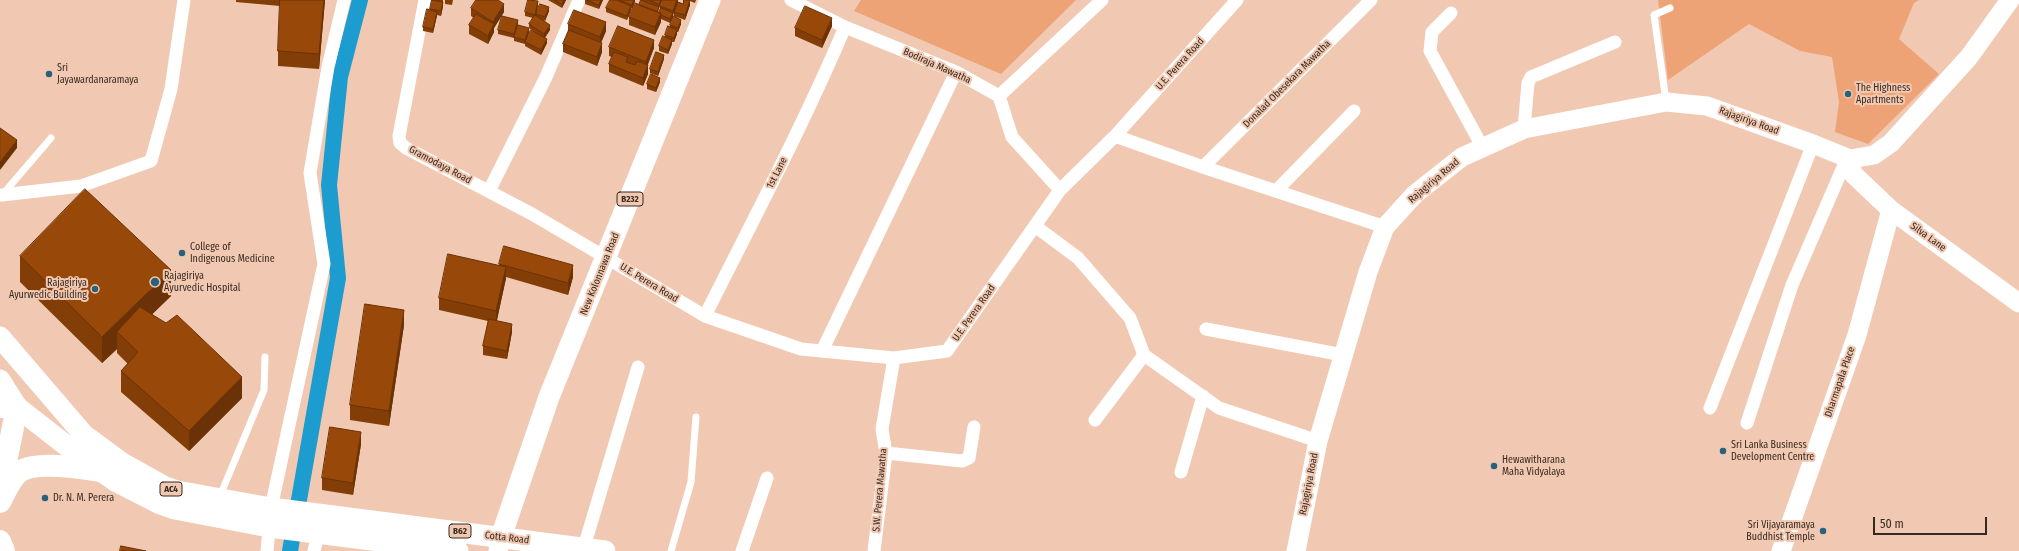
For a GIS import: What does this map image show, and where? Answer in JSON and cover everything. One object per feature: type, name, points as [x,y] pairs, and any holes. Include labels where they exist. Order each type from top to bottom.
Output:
[{"type":"highway","points":[[0,494],[9,407]]},
{"type":"highway","points":[[4,451],[57,461],[77,468]]},
{"type":"highway","points":[[0,502],[18,472],[26,469],[37,467],[77,468],[100,471]]},
{"type":"highway","points":[[0,541],[4,551]]},
{"type":"main road","name":"New Kolonnawa Road","points":[[499,544],[549,397],[607,258],[710,0]]},
{"type":"main road","name":"AC4","points":[[4,342],[84,435],[122,463],[165,487],[219,500],[314,533]]},
{"type":"main road","points":[[4,342],[16,381],[9,407],[84,435]]},
{"type":"main road","name":"AC4","points":[[0,380],[9,407],[100,471],[141,495],[175,509],[270,517]]},
{"type":"main road","name":"Cotta Road","points":[[314,533],[368,533],[499,544],[584,547],[605,551]]},
{"type":"main road","name":"Cotta Road","points":[[368,533],[458,551]]},
{"type":"street","points":[[1,196],[81,186],[151,161],[171,89],[184,0]]},
{"type":"street","points":[[267,551],[270,517],[324,264],[310,173],[328,67],[344,0]]},
{"type":"street","name":"Gramodaya Road","points":[[425,0],[399,136],[400,143],[489,191],[607,258]]},
{"type":"street","points":[[489,191],[546,77],[579,0]]},
{"type":"street","name":"Bodiraja Mawatha","points":[[792,0],[845,27],[956,72],[999,96]]},
{"type":"street","points":[[1060,190],[1012,137],[999,96],[1102,0]]},
{"type":"street","name":"U.E. Perera Road","points":[[607,258],[705,316],[801,349],[894,358],[947,351],[1060,190],[1115,136],[1237,0]]},
{"type":"street","name":"Donalad Obesekara Mawatha","points":[[1203,168],[1371,0]]},
{"type":"street","points":[[1747,423],[1792,284],[1848,159],[1874,155],[1891,143],[1969,57],[2010,0]]},
{"type":"street","points":[[1451,13],[1432,32],[1430,51],[1483,148]]},
{"type":"street","name":"1st Lane","points":[[705,316],[810,105],[845,27]]},
{"type":"street","points":[[1524,129],[1528,82],[1531,77],[1615,42]]},
{"type":"street","points":[[822,352],[956,72]]},
{"type":"street","name":"Rajagiriya Road","points":[[1296,551],[1318,441],[1368,272],[1385,227],[1415,194],[1462,157],[1524,129],[1666,102],[1707,106],[1814,144],[1848,159]]},
{"type":"street","points":[[1276,191],[1354,111]]},
{"type":"street","points":[[1115,136],[1203,168],[1385,227]]},
{"type":"street","points":[[1710,408],[1814,144]]},
{"type":"street","name":"Silva Lane","points":[[1848,159],[1853,174],[1891,210],[2019,303]]},
{"type":"street","name":"Dharmapala Place","points":[[1780,551],[1857,335],[1891,210]]},
{"type":"street","points":[[1035,226],[1078,258],[1130,318],[1144,355],[1219,408],[1318,441]]},
{"type":"street","points":[[1206,329],[1343,355]]},
{"type":"street","points":[[1095,420],[1144,355]]},
{"type":"street","name":"S.W. Perera Mawatha","points":[[874,551],[886,453],[882,429],[894,358]]},
{"type":"street","points":[[584,547],[638,367]]},
{"type":"street","points":[[1181,472],[1203,396]]},
{"type":"street","points":[[886,453],[962,461],[969,458],[974,427]]},
{"type":"street","points":[[742,551],[767,478]]},
{"type":"lane","points":[[1666,102],[1654,15],[1670,8]]},
{"type":"lane","points":[[1,196],[51,138]]},
{"type":"lane","points":[[219,500],[264,390],[265,357]]},
{"type":"lane","points":[[671,551],[691,482],[696,417]]},
{"type":"shaded area","points":[[861,0],[1076,0],[1001,74],[854,11]]},
{"type":"shaded area","points":[[1658,0],[1919,0],[1914,3],[1899,39],[1939,74],[1868,144],[1835,132],[1839,102],[1832,57],[1800,51],[1749,24],[1668,80]]},
{"type":"building","points":[[280,0],[324,0],[319,54],[278,51]]},
{"type":"building","points":[[432,0],[443,2],[441,11],[430,9]]},
{"type":"building","points":[[476,0],[498,0],[504,4],[493,22],[471,8]]},
{"type":"building","points":[[528,0],[538,1],[535,15],[525,12]]},
{"type":"building","points":[[555,0],[564,0],[562,4]]},
{"type":"building","points":[[587,0],[601,0],[599,5]]},
{"type":"building","points":[[610,0],[616,0],[631,6],[627,16],[606,8]]},
{"type":"building","points":[[620,0],[634,0],[632,5]]},
{"type":"building","points":[[641,0],[659,7],[657,12],[639,5]]},
{"type":"building","points":[[649,0],[661,0],[659,4]]},
{"type":"building","points":[[662,0],[677,0],[673,11],[660,6]]},
{"type":"building","points":[[684,0],[690,0],[685,15],[674,12],[678,2],[683,4]]},
{"type":"building","points":[[635,3],[661,13],[655,27],[629,17]]},
{"type":"building","points":[[540,4],[549,7],[545,17],[536,14]]},
{"type":"building","points":[[805,6],[832,18],[822,40],[795,28]]},
{"type":"building","points":[[661,8],[673,13],[670,19],[659,13]]},
{"type":"building","points":[[427,9],[437,12],[433,29],[423,27]]},
{"type":"building","points":[[574,10],[606,22],[600,37],[568,24]]},
{"type":"building","points":[[476,14],[494,24],[488,36],[469,25]]},
{"type":"building","points":[[535,15],[550,25],[544,34],[529,24]]},
{"type":"building","points":[[502,16],[518,20],[514,34],[498,30]]},
{"type":"building","points":[[674,16],[681,20],[678,28],[670,25]]},
{"type":"building","points":[[518,25],[529,28],[525,40],[514,37]]},
{"type":"building","points":[[618,26],[654,40],[646,62],[609,47]]},
{"type":"building","points":[[668,26],[677,30],[674,38],[665,35]]},
{"type":"building","points":[[531,30],[547,39],[541,50],[525,42]]},
{"type":"building","points":[[569,30],[602,43],[597,57],[563,44]]},
{"type":"building","points":[[663,36],[672,40],[668,50],[659,46]]},
{"type":"building","points":[[614,52],[628,57],[626,62],[635,65],[637,61],[648,65],[643,78],[609,64]]},
{"type":"building","points":[[656,52],[664,55],[658,72],[650,69]]},
{"type":"building","points":[[651,74],[660,78],[656,88],[647,84]]},
{"type":"building","points":[[0,128],[17,140],[0,162]]},
{"type":"building","name":"Rajagiriya Ayurwedic Building","points":[[85,189],[171,270],[102,337],[20,256]]},
{"type":"building","points":[[504,246],[573,265],[568,283],[499,264]]},
{"type":"building","points":[[448,254],[506,267],[496,311],[439,298]]},
{"type":"building","points":[[365,304],[404,310],[389,411],[350,405]]},
{"type":"building","points":[[140,307],[166,323],[177,315],[242,377],[189,431],[121,371],[138,352],[117,332]]},
{"type":"building","points":[[489,319],[512,324],[507,351],[483,346]]},
{"type":"building","points":[[330,427],[361,432],[353,483],[322,478]]},
{"type":"building","points":[[121,546],[146,551],[120,551]]},
{"type":"waterway","points":[[290,551],[338,278],[329,185],[340,77],[360,0]]},
{"type":"place","name":"Sri Jayawardanaramaya","points":[[49,74]]},
{"type":"place","name":"The Highness Apartments","points":[[1848,94]]},
{"type":"place","name":"College of Indigenous Medicine","points":[[182,253]]},
{"type":"place","name":"Rajagiriya Ayurvedic Hospital","points":[[155,282]]},
{"type":"place","name":"Rajagiriya Ayurwedic Building","points":[[95,289]]},
{"type":"place","name":"Sri Lanka Business Development Centre","points":[[1723,451]]},
{"type":"place","name":"Hewawitharana Maha Vidyalaya","points":[[1494,466]]},
{"type":"place","name":"Dr. N. M. Perera","points":[[45,498]]},
{"type":"place","name":"Sri Vijayaramaya Buddhist Temple","points":[[1823,531]]}]
